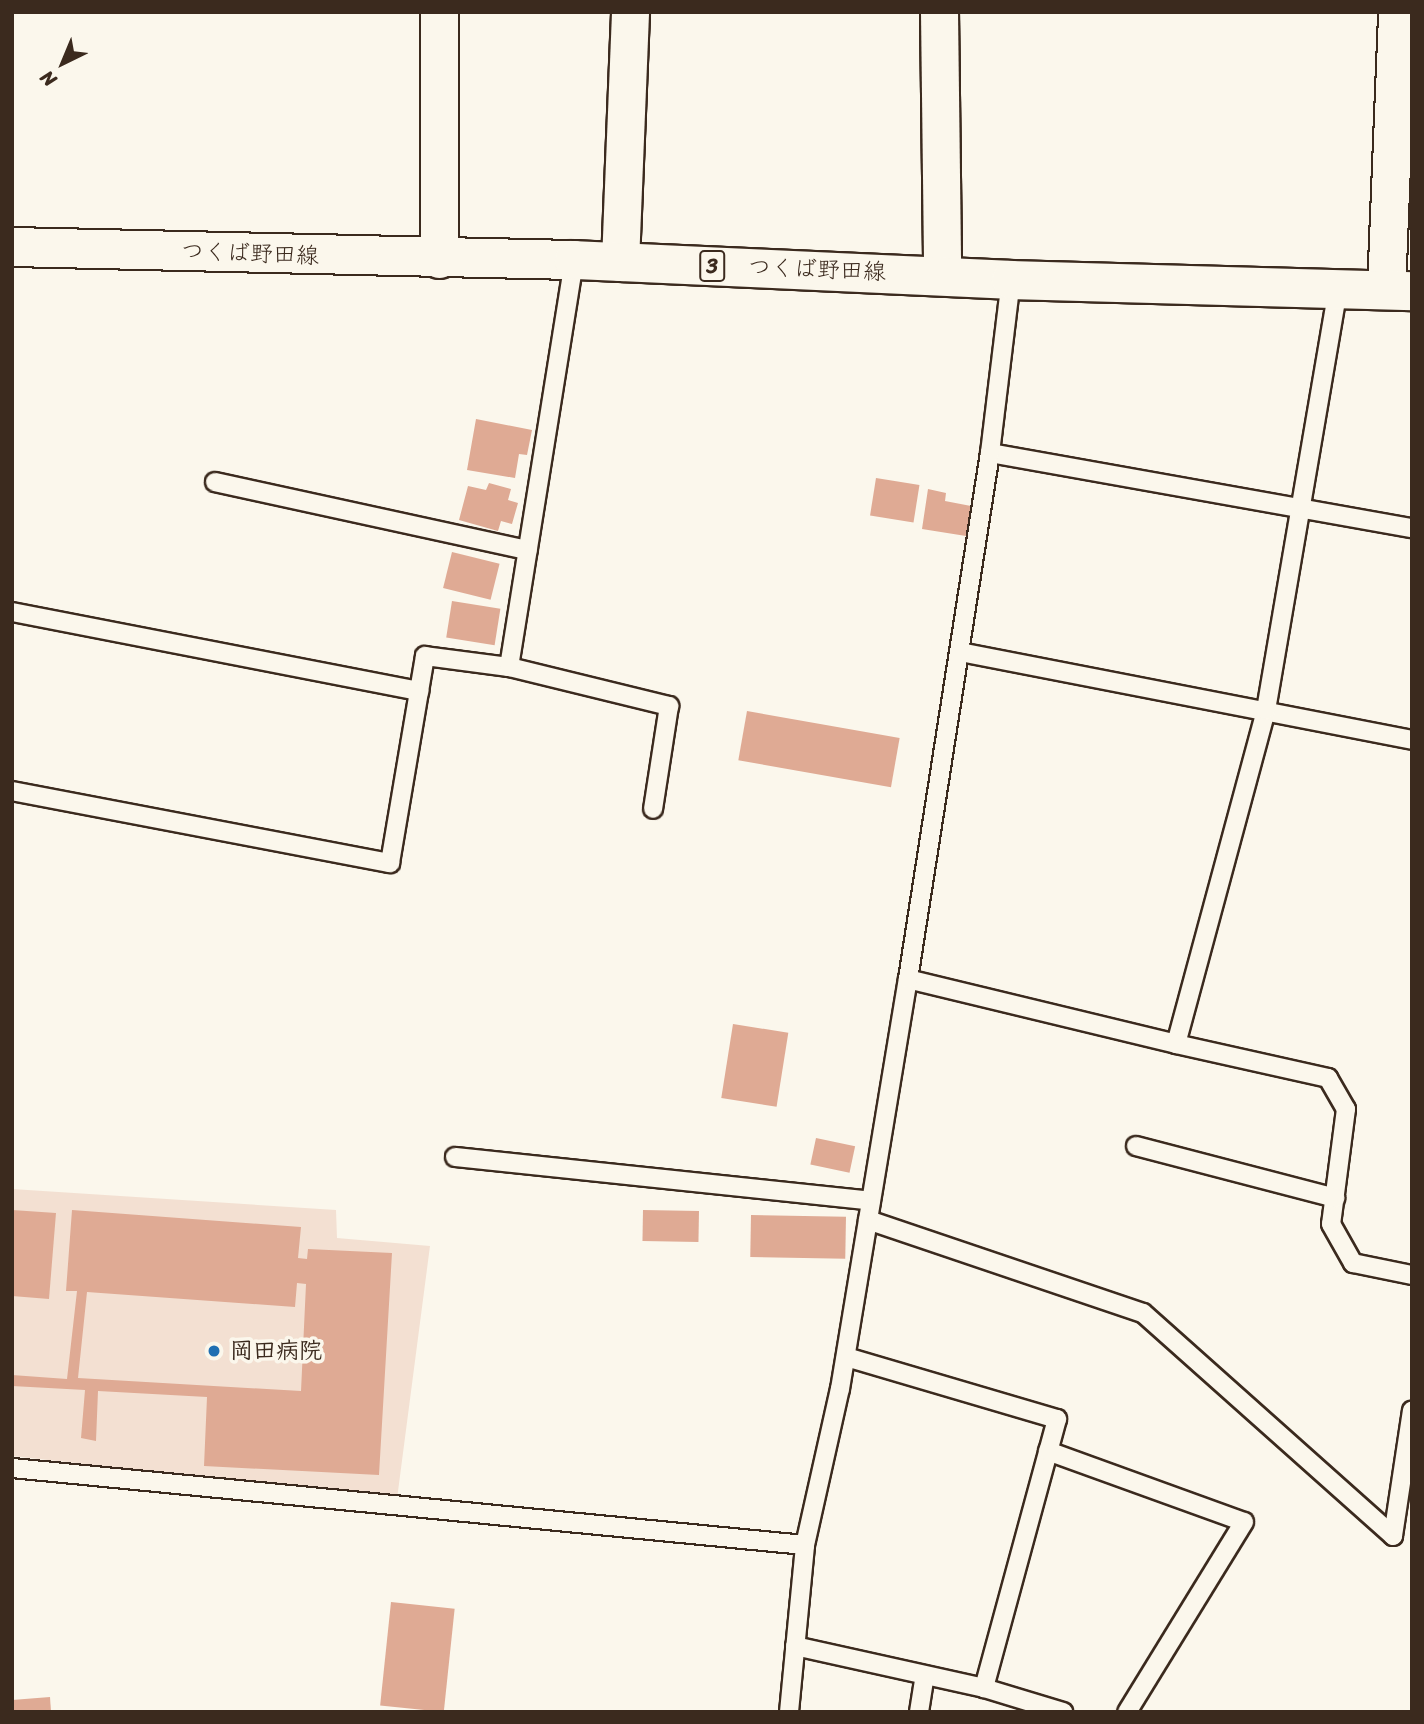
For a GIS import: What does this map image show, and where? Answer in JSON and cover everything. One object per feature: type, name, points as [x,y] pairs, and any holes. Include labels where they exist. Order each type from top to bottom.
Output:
[{"type":"main road","name":"つくば野田線","points":[[12,247],[439,259],[574,260],[1011,280],[1399,290]]},
{"type":"street","points":[[439,12],[439,259]]},
{"type":"street","points":[[620,262],[631,12]]},
{"type":"street","points":[[939,12],[942,275]]},
{"type":"street","points":[[1397,12],[1399,290]]},
{"type":"lane","points":[[509,667],[574,260]]},
{"type":"lane","points":[[789,1712],[805,1545],[846,1357],[872,1201],[960,652],[990,453],[1011,280]]},
{"type":"lane","points":[[1176,1044],[1266,710],[1338,289]]},
{"type":"lane","points":[[990,453],[1412,528]]},
{"type":"lane","points":[[215,482],[528,550]]},
{"type":"lane","points":[[12,612],[419,691]]},
{"type":"lane","points":[[960,652],[1412,740]]},
{"type":"lane","points":[[12,791],[390,863],[425,656],[509,667],[669,706],[653,809]]},
{"type":"lane","points":[[908,979],[1328,1078],[1346,1109],[1331,1224],[1353,1263],[1412,1275]]},
{"type":"lane","points":[[1136,1146],[1335,1198]]},
{"type":"lane","points":[[455,1157],[872,1201]]},
{"type":"lane","points":[[868,1220],[1143,1313],[1393,1536],[1412,1410]]},
{"type":"lane","points":[[846,1357],[1057,1419],[984,1688]]},
{"type":"lane","points":[[1048,1451],[1244,1522],[1127,1712]]},
{"type":"lane","points":[[12,1468],[805,1545]]},
{"type":"lane","points":[[795,1646],[984,1688],[1063,1712]]},
{"type":"lane","points":[[919,1712],[925,1675]]},
{"type":"shaded area","name":"岡田病院","points":[[12,1189],[336,1210],[337,1238],[430,1246],[397,1499],[12,1456]]},
{"type":"building","points":[[476,419],[532,430],[527,455],[519,454],[515,478],[467,470]]},
{"type":"building","points":[[876,478],[919,485],[914,522],[870,516]]},
{"type":"building","points":[[489,483],[511,489],[508,500],[518,503],[512,524],[501,521],[498,531],[459,520],[468,486],[486,490]]},
{"type":"building","points":[[928,489],[946,493],[945,501],[971,506],[966,536],[922,529]]},
{"type":"building","points":[[452,552],[500,564],[491,600],[443,588]]},
{"type":"building","points":[[452,601],[500,609],[495,645],[446,638]]},
{"type":"building","points":[[747,711],[900,738],[891,787],[738,760]]},
{"type":"building","points":[[733,1024],[788,1033],[777,1107],[721,1098]]},
{"type":"building","points":[[816,1138],[855,1146],[850,1173],[810,1164]]},
{"type":"building","points":[[12,1210],[56,1213],[49,1299],[12,1296]]},
{"type":"building","points":[[72,1210],[301,1227],[298,1258],[307,1259],[308,1249],[392,1253],[379,1475],[204,1466],[207,1397],[98,1391],[96,1441],[81,1438],[85,1390],[12,1386],[12,1375],[67,1379],[77,1291],[66,1291]],"holes":[[[297,1283],[306,1284],[301,1391],[78,1378],[87,1292],[295,1307]]]},
{"type":"building","points":[[643,1210],[699,1211],[698,1242],[642,1241]]},
{"type":"building","points":[[751,1215],[846,1217],[845,1259],[750,1257]]},
{"type":"building","points":[[391,1602],[455,1609],[444,1712],[380,1705]]},
{"type":"building","points":[[50,1697],[51,1712],[12,1712],[12,1700]]},
{"type":"place","name":"岡田病院","points":[[214,1351]]}]
